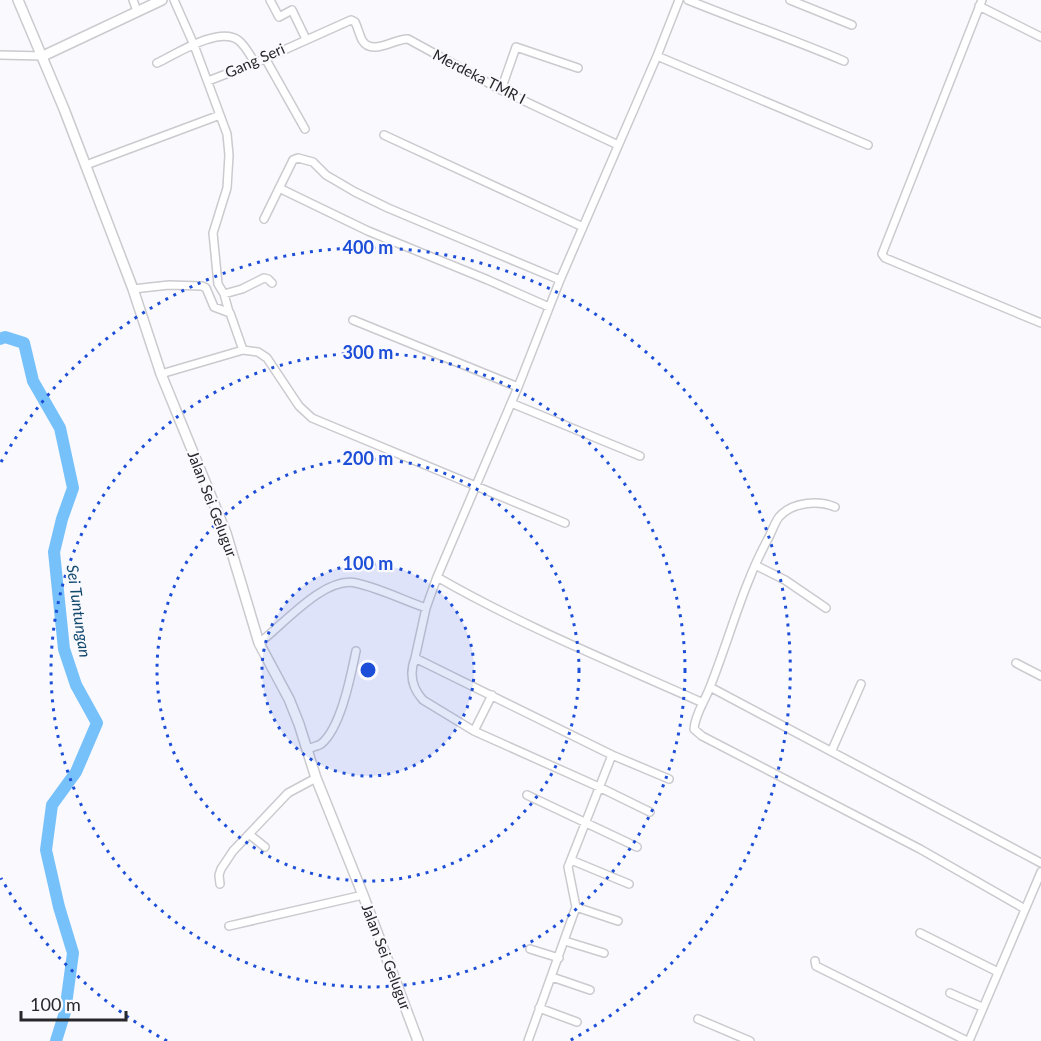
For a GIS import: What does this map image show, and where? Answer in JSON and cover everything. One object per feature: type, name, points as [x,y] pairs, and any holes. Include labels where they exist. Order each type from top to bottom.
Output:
[{"type":"main road","name":"Jalan Sei Gelugur","points":[[18,0],[86,165],[133,289],[161,374],[226,533],[259,643],[289,699],[308,749],[316,778],[418,1041]]},
{"type":"main road","points":[[43,56],[162,0]]},
{"type":"street","points":[[133,0],[137,11]]},
{"type":"street","name":"Gang Seri","points":[[174,0],[208,81],[255,63],[351,20]]},
{"type":"street","points":[[270,0],[279,18],[292,10],[306,39]]},
{"type":"street","points":[[688,0],[739,21],[789,37],[844,61]]},
{"type":"street","points":[[790,0],[852,25]]},
{"type":"street","points":[[650,812],[474,730],[423,700],[418,695],[411,668],[426,608],[437,577],[518,387],[560,280],[657,56],[677,1]]},
{"type":"street","points":[[1041,37],[980,3],[882,254],[885,258],[1041,323]]},
{"type":"street","name":"Merdeka TMR I","points":[[351,20],[355,22],[363,42],[369,46],[374,48],[408,39],[501,90],[618,145]]},
{"type":"street","points":[[157,63],[221,35],[232,36],[242,44],[255,63]]},
{"type":"street","points":[[501,90],[516,47],[578,68]]},
{"type":"street","points":[[0,55],[43,56]]},
{"type":"street","points":[[657,56],[868,145]]},
{"type":"street","points":[[265,57],[305,129]]},
{"type":"street","points":[[208,81],[227,134],[229,168],[227,188],[213,233],[218,284],[233,317],[243,350]]},
{"type":"street","points":[[86,165],[220,115]]},
{"type":"street","points":[[384,135],[583,227]]},
{"type":"street","points":[[264,219],[293,160],[304,159],[313,162],[326,175],[388,208],[560,280]]},
{"type":"street","points":[[279,188],[368,231],[549,307]]},
{"type":"street","points":[[224,294],[242,289],[264,278],[272,283]]},
{"type":"street","points":[[133,289],[169,285],[202,286],[206,288],[214,307],[229,312]]},
{"type":"street","points":[[353,320],[518,387]]},
{"type":"street","points":[[161,374],[243,350],[258,352],[267,358],[299,406],[312,418],[565,523]]},
{"type":"street","points":[[511,403],[640,456]]},
{"type":"street","points":[[835,507],[823,502],[808,504],[795,506],[781,515],[755,565],[694,725],[696,732],[909,843],[1025,909]]},
{"type":"street","points":[[755,565],[784,580],[826,608]]},
{"type":"street","points":[[437,577],[471,597],[703,703]]},
{"type":"street","points":[[259,643],[302,606],[325,590],[342,582],[355,583],[426,608]]},
{"type":"street","points":[[308,749],[320,745],[329,734],[345,698],[356,651]]},
{"type":"street","points":[[415,658],[612,755],[669,779]]},
{"type":"street","points":[[1016,663],[1041,676]]},
{"type":"street","points":[[832,750],[861,684]]},
{"type":"street","points":[[710,687],[1041,863]]},
{"type":"street","points":[[474,730],[492,695]]},
{"type":"street","points":[[528,1041],[576,907],[568,871],[571,860],[612,755]]},
{"type":"street","points":[[220,884],[220,869],[233,851],[288,793],[316,778]]},
{"type":"street","points":[[527,795],[584,824],[637,847]]},
{"type":"street","points":[[250,835],[265,847]]},
{"type":"street","points":[[571,860],[629,884]]},
{"type":"street","points":[[815,961],[816,966],[968,1041],[1041,872]]},
{"type":"street","points":[[229,926],[363,896]]},
{"type":"street","points":[[576,907],[618,921]]},
{"type":"street","points":[[920,933],[998,972]]},
{"type":"street","points":[[565,941],[603,953]]},
{"type":"street","points":[[530,949],[559,958]]},
{"type":"street","points":[[552,977],[590,990]]},
{"type":"street","points":[[950,993],[982,1007]]},
{"type":"street","points":[[539,1008],[577,1022]]},
{"type":"street","points":[[698,1019],[750,1041]]},
{"type":"waterway","name":"Sei Tuntungan","points":[[0,339],[5,337],[24,343],[33,381],[60,428],[73,488],[54,552],[64,649],[76,685],[97,723],[76,772],[52,805],[46,850],[59,907],[73,953],[65,1012],[56,1041]]}]
